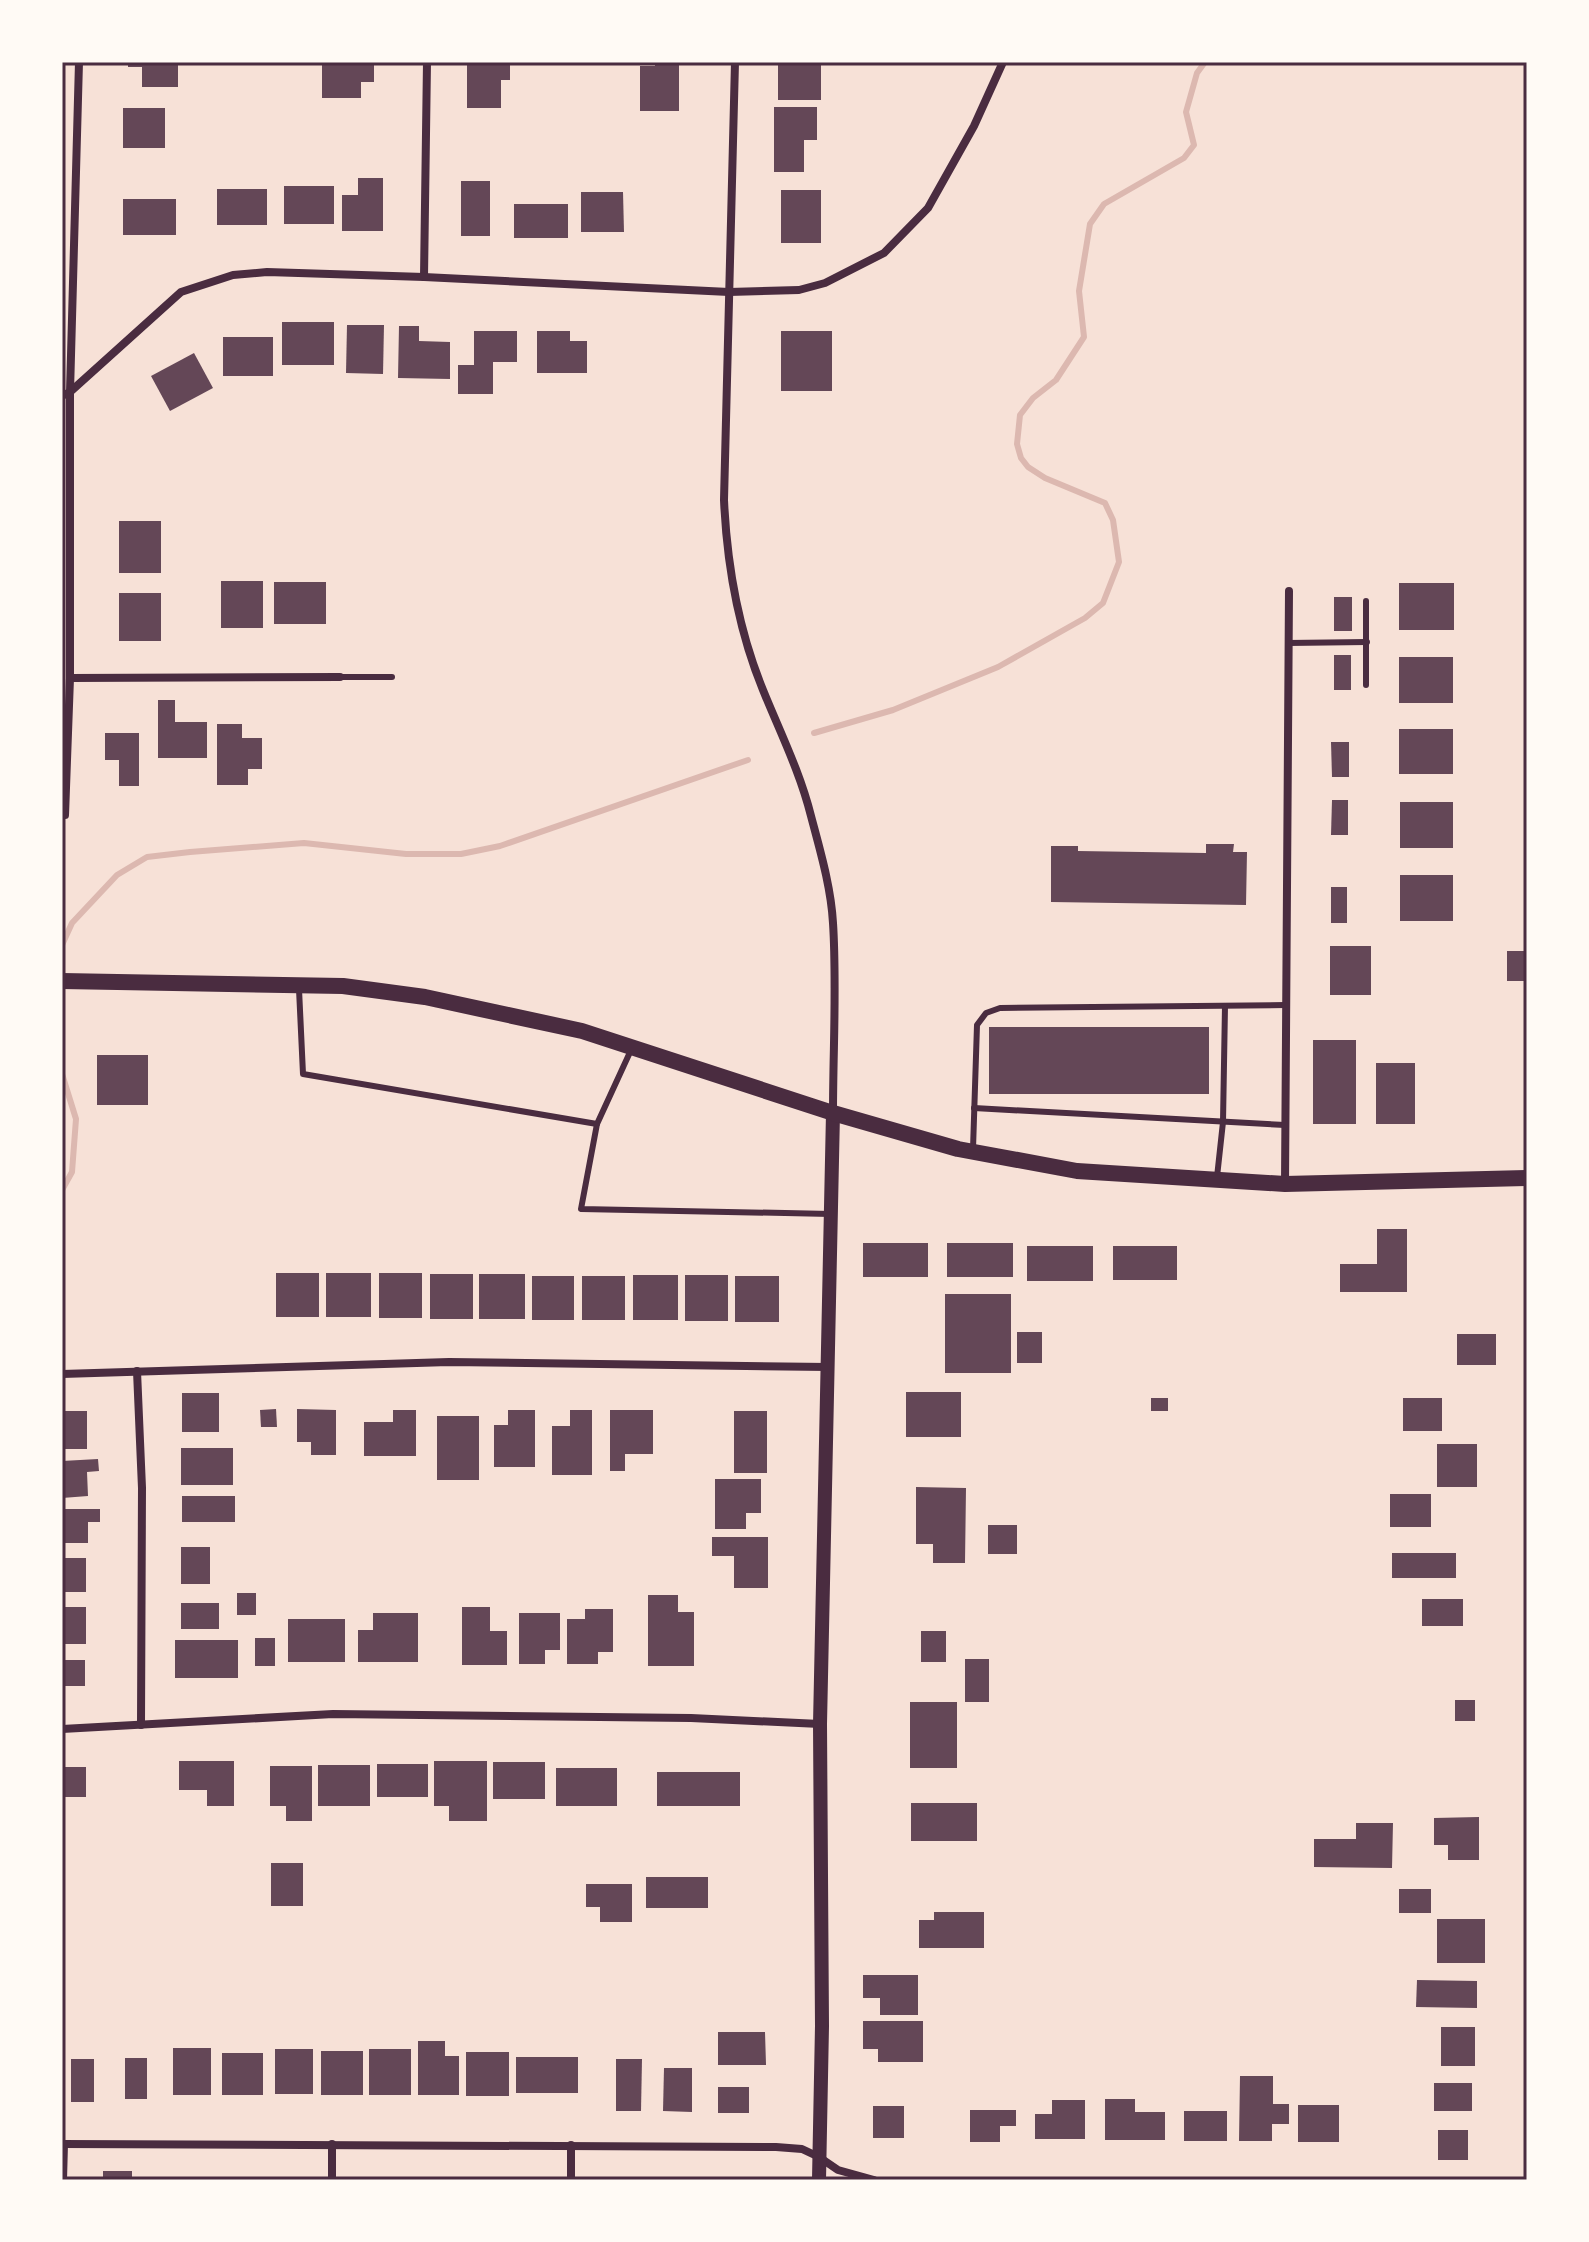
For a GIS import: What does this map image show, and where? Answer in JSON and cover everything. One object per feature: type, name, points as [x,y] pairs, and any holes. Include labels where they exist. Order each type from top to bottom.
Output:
[{"type":"main road","points":[[62,981],[343,986],[425,997],[582,1031],[833,1113],[973,1152],[1077,1171],[1285,1184],[1527,1178]]},
{"type":"street","points":[[65,815],[70,678],[66,394],[79,62]]},
{"type":"street","points":[[424,277],[427,62]]},
{"type":"street","points":[[735,62],[724,500],[729,566],[738,616],[811,812],[833,922],[833,1113],[820,1724],[822,2026],[819,2180]]},
{"type":"street","points":[[66,394],[181,292],[233,275],[267,272],[424,277],[729,292],[799,290],[825,283],[884,253],[928,208],[974,126],[1003,62]]},
{"type":"street","points":[[1285,1184],[1289,591]]},
{"type":"street","points":[[70,678],[340,677]]},
{"type":"street","points":[[62,1374],[449,1362],[828,1367]]},
{"type":"street","points":[[137,1371],[142,1488],[141,1725]]},
{"type":"street","points":[[62,1729],[333,1714],[691,1718],[820,1724]]},
{"type":"street","points":[[63,2180],[63,2144],[332,2144],[776,2147],[802,2149],[838,2170],[874,2180]]},
{"type":"street","points":[[332,2144],[332,2180]]},
{"type":"street","points":[[571,2145],[571,2180]]},
{"type":"lane","points":[[1366,601],[1366,685]]},
{"type":"lane","points":[[1288,643],[1367,642]]},
{"type":"lane","points":[[340,677],[392,677]]},
{"type":"lane","points":[[299,985],[303,1074],[597,1124]]},
{"type":"lane","points":[[973,1152],[977,1025],[986,1013],[1000,1008],[1286,1005]]},
{"type":"lane","points":[[1217,1181],[1223,1122],[1225,1006]]},
{"type":"lane","points":[[632,1047],[597,1124],[581,1209],[831,1214]]},
{"type":"lane","points":[[974,1108],[1285,1125]]},
{"type":"building","points":[[128,62],[178,62],[178,87],[142,87],[142,67],[128,67]]},
{"type":"building","points":[[322,62],[374,62],[374,82],[361,82],[361,98],[322,98]]},
{"type":"building","points":[[467,62],[510,62],[510,80],[501,80],[501,108],[467,108]]},
{"type":"building","points":[[655,62],[679,62],[679,111],[640,111],[640,66],[655,66]]},
{"type":"building","points":[[778,62],[821,62],[821,100],[778,100]]},
{"type":"building","points":[[774,107],[817,107],[817,140],[804,140],[804,172],[774,172]]},
{"type":"building","points":[[123,108],[165,108],[165,148],[123,148]]},
{"type":"building","points":[[358,178],[383,178],[383,231],[342,231],[342,195],[358,195]]},
{"type":"building","points":[[461,181],[490,181],[490,236],[461,236]]},
{"type":"building","points":[[284,186],[334,186],[334,224],[284,224]]},
{"type":"building","points":[[217,189],[267,189],[267,225],[217,225]]},
{"type":"building","points":[[781,190],[821,190],[821,243],[781,243]]},
{"type":"building","points":[[581,192],[623,192],[624,232],[581,232]]},
{"type":"building","points":[[123,199],[176,199],[176,235],[123,235]]},
{"type":"building","points":[[514,204],[568,204],[568,238],[514,238]]},
{"type":"building","points":[[282,322],[334,322],[334,365],[282,365]]},
{"type":"building","points":[[347,325],[384,325],[383,374],[346,373]]},
{"type":"building","points":[[399,326],[419,326],[419,341],[450,342],[450,379],[398,378]]},
{"type":"building","points":[[474,331],[517,331],[517,362],[493,362],[493,394],[458,394],[458,365],[474,365]]},
{"type":"building","points":[[537,331],[570,331],[570,341],[587,341],[587,373],[537,373]]},
{"type":"building","points":[[781,331],[832,331],[832,391],[781,391]]},
{"type":"building","points":[[223,337],[273,337],[273,376],[223,376]]},
{"type":"building","points":[[194,353],[213,388],[170,411],[151,376]]},
{"type":"building","points":[[119,521],[161,521],[161,573],[119,573]]},
{"type":"building","points":[[221,581],[263,581],[263,628],[221,628]]},
{"type":"building","points":[[274,582],[326,582],[326,624],[274,624]]},
{"type":"building","points":[[1399,583],[1454,583],[1454,630],[1399,630]]},
{"type":"building","points":[[119,593],[161,593],[161,641],[119,641]]},
{"type":"building","points":[[1334,597],[1352,597],[1352,631],[1334,631]]},
{"type":"building","points":[[1334,655],[1351,655],[1351,690],[1334,690]]},
{"type":"building","points":[[1399,657],[1453,657],[1453,703],[1399,703]]},
{"type":"building","points":[[158,700],[175,700],[175,722],[207,722],[207,758],[158,758]]},
{"type":"building","points":[[217,724],[242,724],[242,738],[262,738],[262,769],[248,769],[248,785],[217,785]]},
{"type":"building","points":[[1399,729],[1453,729],[1453,774],[1399,774]]},
{"type":"building","points":[[105,733],[139,733],[139,786],[119,786],[119,760],[105,760]]},
{"type":"building","points":[[1331,742],[1349,742],[1349,777],[1332,777]]},
{"type":"building","points":[[1332,800],[1348,800],[1348,835],[1331,835]]},
{"type":"building","points":[[1400,802],[1453,802],[1453,848],[1400,848]]},
{"type":"building","points":[[1206,844],[1234,844],[1233,852],[1247,852],[1246,905],[1051,902],[1051,846],[1078,846],[1078,851],[1206,853]]},
{"type":"building","points":[[1400,875],[1453,875],[1453,921],[1400,921]]},
{"type":"building","points":[[1331,887],[1347,887],[1347,923],[1331,923]]},
{"type":"building","points":[[1330,946],[1371,946],[1371,995],[1330,995]]},
{"type":"building","points":[[1507,951],[1527,951],[1527,981],[1507,981]]},
{"type":"building","points":[[989,1027],[1209,1027],[1209,1094],[989,1094]]},
{"type":"building","points":[[1313,1040],[1356,1040],[1356,1124],[1313,1124]]},
{"type":"building","points":[[97,1055],[148,1055],[148,1105],[97,1105]]},
{"type":"building","points":[[1376,1063],[1415,1063],[1415,1124],[1376,1124]]},
{"type":"building","points":[[1377,1229],[1407,1229],[1407,1292],[1340,1292],[1340,1264],[1377,1264]]},
{"type":"building","points":[[863,1243],[928,1243],[928,1277],[863,1277]]},
{"type":"building","points":[[947,1243],[1013,1243],[1013,1277],[947,1277]]},
{"type":"building","points":[[1027,1246],[1093,1246],[1093,1281],[1027,1281]]},
{"type":"building","points":[[1113,1246],[1177,1246],[1177,1280],[1113,1280]]},
{"type":"building","points":[[276,1273],[319,1273],[319,1317],[276,1317]]},
{"type":"building","points":[[326,1273],[371,1273],[371,1317],[326,1317]]},
{"type":"building","points":[[379,1273],[422,1273],[422,1318],[379,1318]]},
{"type":"building","points":[[430,1274],[473,1274],[473,1319],[430,1319]]},
{"type":"building","points":[[479,1274],[525,1274],[525,1319],[479,1319]]},
{"type":"building","points":[[633,1275],[678,1275],[678,1320],[633,1320]]},
{"type":"building","points":[[685,1275],[728,1275],[728,1321],[685,1321]]},
{"type":"building","points":[[532,1276],[574,1276],[574,1320],[532,1320]]},
{"type":"building","points":[[582,1276],[625,1276],[625,1320],[582,1320]]},
{"type":"building","points":[[735,1276],[779,1276],[779,1322],[735,1322]]},
{"type":"building","points":[[945,1294],[1011,1294],[1011,1373],[945,1373]]},
{"type":"building","points":[[1017,1332],[1042,1332],[1042,1363],[1017,1363]]},
{"type":"building","points":[[1457,1334],[1496,1334],[1496,1365],[1457,1365]]},
{"type":"building","points":[[906,1392],[961,1392],[961,1437],[906,1437]]},
{"type":"building","points":[[182,1393],[219,1393],[219,1432],[182,1432]]},
{"type":"building","points":[[1151,1398],[1168,1398],[1168,1411],[1151,1411]]},
{"type":"building","points":[[1403,1398],[1442,1398],[1442,1431],[1403,1431]]},
{"type":"building","points":[[276,1409],[277,1427],[261,1427],[260,1410]]},
{"type":"building","points":[[297,1409],[336,1410],[336,1455],[311,1455],[311,1442],[297,1442]]},
{"type":"building","points":[[393,1410],[416,1410],[416,1456],[364,1456],[364,1422],[393,1422]]},
{"type":"building","points":[[508,1410],[535,1410],[535,1467],[494,1467],[494,1425],[508,1425]]},
{"type":"building","points":[[570,1410],[592,1410],[592,1475],[552,1475],[552,1426],[570,1426]]},
{"type":"building","points":[[610,1410],[653,1410],[653,1454],[625,1454],[625,1471],[610,1471]]},
{"type":"building","points":[[62,1411],[87,1411],[87,1449],[62,1449]]},
{"type":"building","points":[[734,1411],[767,1411],[767,1473],[734,1473]]},
{"type":"building","points":[[437,1416],[479,1416],[479,1480],[437,1480]]},
{"type":"building","points":[[1437,1444],[1477,1444],[1477,1487],[1437,1487]]},
{"type":"building","points":[[181,1448],[233,1448],[233,1485],[181,1485]]},
{"type":"building","points":[[98,1459],[99,1471],[87,1472],[88,1496],[62,1498],[62,1461]]},
{"type":"building","points":[[715,1479],[761,1479],[761,1513],[746,1513],[746,1529],[715,1529]]},
{"type":"building","points":[[916,1487],[966,1488],[965,1563],[933,1563],[933,1544],[916,1544]]},
{"type":"building","points":[[1390,1494],[1431,1494],[1431,1527],[1390,1527]]},
{"type":"building","points":[[182,1496],[235,1496],[235,1522],[182,1522]]},
{"type":"building","points":[[62,1509],[100,1509],[100,1522],[88,1522],[88,1543],[62,1543]]},
{"type":"building","points":[[988,1525],[1017,1525],[1017,1554],[988,1554]]},
{"type":"building","points":[[712,1537],[768,1537],[768,1588],[734,1588],[734,1556],[712,1556]]},
{"type":"building","points":[[181,1547],[210,1547],[210,1584],[181,1584]]},
{"type":"building","points":[[1392,1553],[1456,1553],[1456,1578],[1392,1578]]},
{"type":"building","points":[[62,1558],[86,1558],[86,1592],[62,1592]]},
{"type":"building","points":[[237,1593],[256,1593],[256,1615],[237,1615]]},
{"type":"building","points":[[648,1595],[678,1595],[678,1612],[694,1612],[694,1666],[648,1666]]},
{"type":"building","points":[[1422,1599],[1463,1599],[1463,1626],[1422,1626]]},
{"type":"building","points":[[181,1603],[219,1603],[219,1629],[181,1629]]},
{"type":"building","points":[[62,1607],[86,1607],[86,1644],[62,1644]]},
{"type":"building","points":[[462,1607],[490,1607],[490,1631],[507,1631],[507,1665],[462,1665]]},
{"type":"building","points":[[585,1609],[613,1609],[613,1652],[598,1652],[598,1664],[567,1664],[567,1619],[585,1619]]},
{"type":"building","points":[[373,1613],[418,1613],[418,1662],[358,1662],[358,1630],[373,1630]]},
{"type":"building","points":[[519,1613],[560,1613],[560,1650],[545,1650],[545,1664],[519,1664]]},
{"type":"building","points":[[288,1619],[345,1619],[345,1662],[288,1662]]},
{"type":"building","points":[[921,1631],[946,1631],[946,1662],[921,1662]]},
{"type":"building","points":[[255,1638],[275,1638],[275,1666],[255,1666]]},
{"type":"building","points":[[175,1640],[238,1640],[238,1678],[175,1678]]},
{"type":"building","points":[[965,1659],[989,1659],[989,1702],[965,1702]]},
{"type":"building","points":[[62,1660],[85,1660],[85,1686],[62,1686]]},
{"type":"building","points":[[1455,1700],[1475,1700],[1475,1721],[1455,1721]]},
{"type":"building","points":[[910,1702],[957,1702],[957,1768],[910,1768]]},
{"type":"building","points":[[179,1761],[234,1761],[234,1806],[207,1806],[207,1790],[179,1790]]},
{"type":"building","points":[[434,1761],[487,1761],[487,1821],[449,1821],[449,1806],[434,1806]]},
{"type":"building","points":[[493,1762],[545,1762],[545,1799],[493,1799]]},
{"type":"building","points":[[377,1764],[428,1764],[428,1797],[377,1797]]},
{"type":"building","points":[[318,1765],[370,1765],[370,1806],[318,1806]]},
{"type":"building","points":[[270,1766],[312,1766],[312,1821],[286,1821],[286,1806],[270,1806]]},
{"type":"building","points":[[62,1767],[86,1767],[86,1797],[62,1797]]},
{"type":"building","points":[[556,1768],[617,1768],[617,1806],[556,1806]]},
{"type":"building","points":[[657,1772],[740,1772],[740,1806],[657,1806]]},
{"type":"building","points":[[911,1803],[977,1803],[977,1841],[911,1841]]},
{"type":"building","points":[[1479,1817],[1479,1860],[1448,1860],[1448,1845],[1434,1845],[1434,1818]]},
{"type":"building","points":[[1356,1823],[1393,1823],[1392,1868],[1314,1867],[1314,1839],[1356,1839]]},
{"type":"building","points":[[271,1863],[303,1863],[303,1906],[271,1906]]},
{"type":"building","points":[[646,1877],[708,1877],[708,1908],[646,1908]]},
{"type":"building","points":[[586,1884],[632,1884],[632,1922],[600,1922],[600,1907],[586,1907]]},
{"type":"building","points":[[1399,1889],[1431,1889],[1431,1913],[1399,1913]]},
{"type":"building","points":[[934,1912],[984,1912],[984,1948],[919,1948],[919,1920],[934,1920]]},
{"type":"building","points":[[1437,1919],[1485,1919],[1485,1963],[1437,1963]]},
{"type":"building","points":[[863,1975],[918,1975],[918,2015],[880,2015],[880,1998],[863,1998]]},
{"type":"building","points":[[1417,1980],[1477,1981],[1477,2008],[1416,2007]]},
{"type":"building","points":[[863,2021],[923,2021],[923,2062],[878,2062],[878,2049],[863,2049]]},
{"type":"building","points":[[1441,2027],[1475,2027],[1475,2066],[1441,2066]]},
{"type":"building","points":[[718,2032],[765,2032],[766,2065],[718,2065]]},
{"type":"building","points":[[418,2041],[445,2041],[445,2056],[459,2056],[459,2095],[418,2095]]},
{"type":"building","points":[[173,2048],[211,2048],[211,2095],[173,2095]]},
{"type":"building","points":[[275,2049],[313,2049],[313,2094],[275,2094]]},
{"type":"building","points":[[369,2049],[411,2049],[411,2095],[369,2095]]},
{"type":"building","points":[[321,2051],[363,2051],[363,2095],[321,2095]]},
{"type":"building","points":[[466,2052],[509,2052],[509,2096],[466,2096]]},
{"type":"building","points":[[222,2053],[263,2053],[263,2095],[222,2095]]},
{"type":"building","points":[[516,2057],[578,2057],[578,2093],[516,2093]]},
{"type":"building","points":[[125,2058],[147,2058],[147,2099],[125,2099]]},
{"type":"building","points":[[71,2059],[94,2059],[94,2102],[71,2102]]},
{"type":"building","points":[[616,2059],[642,2059],[641,2111],[616,2111]]},
{"type":"building","points":[[664,2068],[692,2068],[692,2112],[663,2111]]},
{"type":"building","points":[[1240,2076],[1273,2076],[1273,2104],[1289,2104],[1289,2124],[1272,2124],[1272,2141],[1239,2141]]},
{"type":"building","points":[[1434,2083],[1472,2083],[1472,2111],[1434,2111]]},
{"type":"building","points":[[718,2087],[749,2087],[749,2113],[718,2113]]},
{"type":"building","points":[[1105,2099],[1135,2099],[1135,2112],[1165,2112],[1165,2140],[1105,2140]]},
{"type":"building","points":[[1052,2100],[1085,2100],[1085,2139],[1035,2139],[1035,2114],[1052,2114]]},
{"type":"building","points":[[1298,2105],[1339,2105],[1339,2142],[1298,2142]]},
{"type":"building","points":[[873,2106],[904,2106],[904,2138],[873,2138]]},
{"type":"building","points":[[970,2110],[1016,2110],[1016,2126],[1000,2126],[1000,2142],[970,2142]]},
{"type":"building","points":[[1184,2111],[1227,2111],[1227,2141],[1184,2141]]},
{"type":"building","points":[[1438,2130],[1468,2130],[1468,2160],[1438,2160]]},
{"type":"building","points":[[103,2171],[132,2171],[132,2180],[103,2180]]},
{"type":"waterway","points":[[814,733],[893,710],[998,667],[1085,618],[1103,603],[1119,562],[1113,520],[1105,503],[1045,478],[1028,467],[1021,458],[1017,444],[1020,415],[1033,398],[1056,380],[1084,337],[1079,291],[1090,224],[1104,204],[1184,158],[1194,145],[1186,112],[1197,73],[1205,62]]},
{"type":"waterway","points":[[62,945],[72,923],[117,875],[147,857],[304,843],[406,854],[461,854],[500,846],[748,760]]},
{"type":"waterway","points":[[62,1074],[76,1119],[72,1172],[62,1190]]}]
